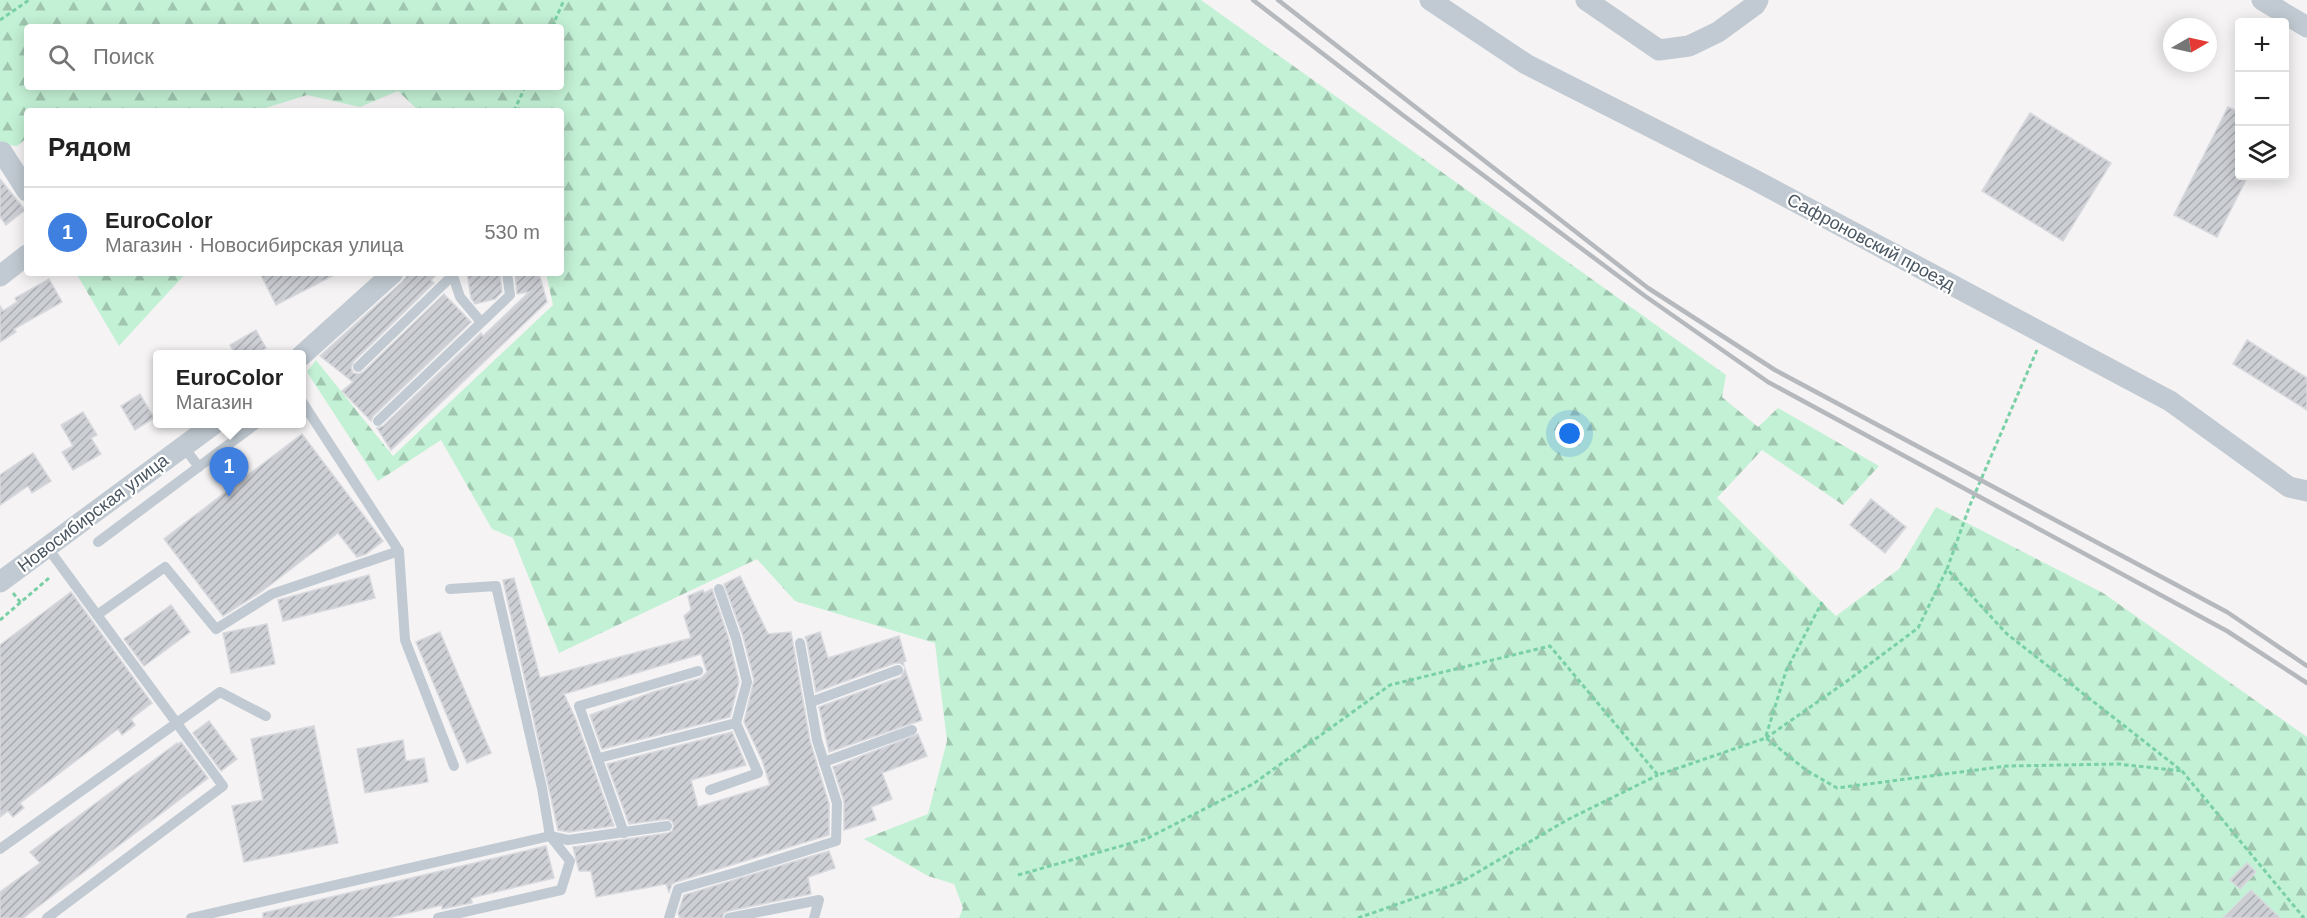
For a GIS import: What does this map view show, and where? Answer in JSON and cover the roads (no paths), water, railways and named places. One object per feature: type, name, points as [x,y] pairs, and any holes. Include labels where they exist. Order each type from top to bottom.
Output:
[{"type":"street","name":"Сафроновский проезд","points":[[1430,0],[1526,64],[1753,179],[2170,401],[2289,487],[2307,492]]},
{"type":"street","points":[[1586,0],[1659,50],[1689,46],[1718,32],[1755,5],[1758,0]]},
{"type":"street","points":[[2262,0],[2307,27]]},
{"type":"street","points":[[2,152],[24,186]]},
{"type":"street","points":[[0,276],[24,257]]},
{"type":"street","points":[[306,351],[390,276]]},
{"type":"street","name":"Новосибирская улица","points":[[0,582],[207,428]]},
{"type":"lane","points":[[358,367],[451,276]]},
{"type":"lane","points":[[454,276],[460,297],[481,322]]},
{"type":"lane","points":[[378,421],[510,295],[507,276]]},
{"type":"lane","points":[[306,408],[399,551],[405,640],[454,766]]},
{"type":"lane","points":[[98,542],[249,428]]},
{"type":"lane","points":[[183,446],[198,467]]},
{"type":"lane","points":[[47,547],[223,786],[47,918]]},
{"type":"lane","points":[[97,615],[165,567],[216,629],[272,594],[399,551]]},
{"type":"lane","points":[[438,918],[561,890],[570,861],[550,836],[542,788],[496,586],[450,589]]},
{"type":"lane","points":[[710,790],[758,773],[736,723],[747,682],[736,638],[719,589]]},
{"type":"lane","points":[[669,918],[678,889],[836,841],[837,803],[817,740],[800,643]]},
{"type":"lane","points":[[810,702],[897,670]]},
{"type":"lane","points":[[624,833],[579,706],[698,671]]},
{"type":"lane","points":[[0,849],[220,692],[266,716]]},
{"type":"lane","points":[[599,759],[736,723]]},
{"type":"lane","points":[[824,762],[912,730]]},
{"type":"lane","points":[[191,918],[550,836],[568,840],[668,826]]},
{"type":"lane","points":[[729,918],[819,900],[814,918]]},
{"type":"railway","points":[[1253,0],[1645,296],[1768,382],[2227,631],[2307,683]]},
{"type":"railway","points":[[1278,0],[1648,288],[1775,370],[2227,612],[2307,666]]},
{"type":"place","name":"EuroColor","points":[[229,497]]}]
